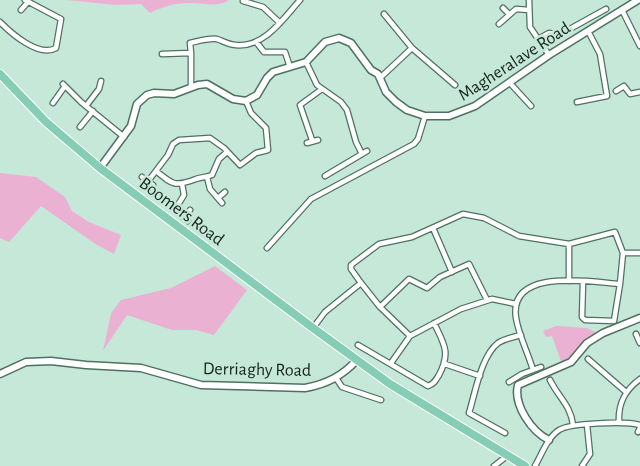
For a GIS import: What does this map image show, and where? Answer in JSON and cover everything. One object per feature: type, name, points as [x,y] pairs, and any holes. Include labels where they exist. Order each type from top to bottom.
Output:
[{"type":"main road","name":"Boomers Road","points":[[0,74],[46,122],[100,168],[357,360]]},
{"type":"main road","points":[[357,360],[428,409],[525,466]]},
{"type":"street","points":[[191,87],[190,43],[206,39],[217,39],[234,45],[256,43],[280,23],[300,0]]},
{"type":"street","points":[[529,0],[530,27],[550,55]]},
{"type":"street","name":"Magheralave Road","points":[[424,116],[449,116],[463,112],[638,0]]},
{"type":"street","points":[[0,22],[19,39],[33,46],[51,50],[56,48],[61,19],[26,1],[21,10]]},
{"type":"street","points":[[243,2],[263,7],[280,23]]},
{"type":"street","points":[[503,8],[509,14]]},
{"type":"street","points":[[499,24],[516,9],[529,10]]},
{"type":"street","points":[[538,39],[549,33],[559,35],[606,9]]},
{"type":"street","points":[[622,10],[640,46]]},
{"type":"street","points":[[384,14],[412,48],[455,85]]},
{"type":"street","points":[[577,102],[607,96],[600,54],[588,31]]},
{"type":"street","points":[[100,168],[133,123],[138,104],[143,97],[154,93],[174,94],[191,87],[207,84],[233,99],[246,101],[257,95],[270,74],[306,62],[328,40],[335,37],[343,38],[351,43],[370,70],[380,78],[386,92],[396,102],[407,110],[424,116],[420,134],[414,144],[312,199],[269,246],[266,239]]},
{"type":"street","points":[[256,43],[264,52],[285,52],[290,67]]},
{"type":"street","points":[[380,78],[412,48]]},
{"type":"street","points":[[162,54],[191,53]]},
{"type":"street","points":[[306,62],[313,79],[322,89],[341,102],[347,110],[356,142],[365,152],[325,176]]},
{"type":"street","points":[[86,106],[99,89],[101,81]]},
{"type":"street","points":[[509,82],[531,106]]},
{"type":"street","points":[[53,102],[59,99],[64,85],[124,137]]},
{"type":"street","points":[[616,91],[624,86],[630,94],[640,92]]},
{"type":"street","points":[[312,141],[300,105],[322,89]]},
{"type":"street","points":[[147,182],[173,144],[179,140],[210,138],[240,165],[252,155],[269,149],[266,128],[251,113],[246,101]]},
{"type":"street","points":[[80,127],[93,112]]},
{"type":"street","points":[[156,171],[170,182],[182,184],[212,175],[219,159],[227,152]]},
{"type":"street","points":[[142,177],[153,185]]},
{"type":"street","points":[[207,177],[208,186],[222,203]]},
{"type":"street","points":[[182,184],[184,196],[176,208],[186,219],[190,210]]},
{"type":"street","points":[[218,198],[225,192]]},
{"type":"street","points":[[410,336],[380,307],[351,265],[374,247],[412,237],[463,214],[472,214],[519,236],[569,244],[613,232],[618,237],[624,253],[615,318],[611,322],[585,320],[582,317],[583,282]]},
{"type":"street","points":[[433,228],[452,272]]},
{"type":"street","points":[[569,244],[569,281]]},
{"type":"street","points":[[624,253],[640,253]]},
{"type":"street","points":[[380,307],[408,279],[427,288],[440,277],[469,264],[487,300]]},
{"type":"street","points":[[533,370],[516,319],[516,304],[522,294],[538,283],[569,281],[620,284]]},
{"type":"street","points":[[313,328],[325,312],[362,283]]},
{"type":"street","points":[[391,363],[410,336],[434,322],[487,300],[500,300],[516,304]]},
{"type":"street","points":[[549,440],[536,430],[521,410],[516,395],[518,385],[571,362],[587,343],[603,333],[640,318]]},
{"type":"street","points":[[360,344],[428,386],[434,384],[445,364],[446,348],[434,322]]},
{"type":"street","points":[[507,426],[504,432],[469,413],[480,376],[491,350],[498,343],[521,334]]},
{"type":"street","points":[[636,334],[640,343]]},
{"type":"street","points":[[588,359],[626,392]]},
{"type":"street","name":"Derriaghy Road","points":[[0,374],[26,362],[51,361],[92,366],[141,368],[201,386],[305,388],[318,386],[336,378],[357,360]]},
{"type":"street","points":[[445,364],[480,376]]},
{"type":"street","points":[[509,382],[541,367]]},
{"type":"street","name":"Derriaghy Road","points":[[336,378],[342,387],[379,400],[380,393]]},
{"type":"street","points":[[619,422],[620,404],[626,392],[640,379]]},
{"type":"street","points":[[550,380],[559,398],[569,407],[573,425]]},
{"type":"street","points":[[535,466],[549,440],[558,430],[573,425],[619,422],[639,429]]},
{"type":"street","points":[[582,466],[590,454],[587,425]]},
{"type":"street","points":[[494,466],[507,456]]},
{"type":"shaded area","points":[[67,0],[228,1],[213,4],[179,4],[164,7],[150,13],[141,4],[115,5]]},
{"type":"shaded area","points":[[0,173],[36,177],[65,197],[72,211],[89,222],[121,235],[114,254],[97,245],[41,206],[9,242],[0,238]]},
{"type":"shaded area","points":[[215,266],[247,290],[214,335],[196,330],[172,330],[127,315],[103,351],[111,313],[121,300],[171,288]]},
{"type":"shaded area","points":[[556,326],[587,328],[599,334],[562,364],[552,336],[546,337],[543,331]]}]
